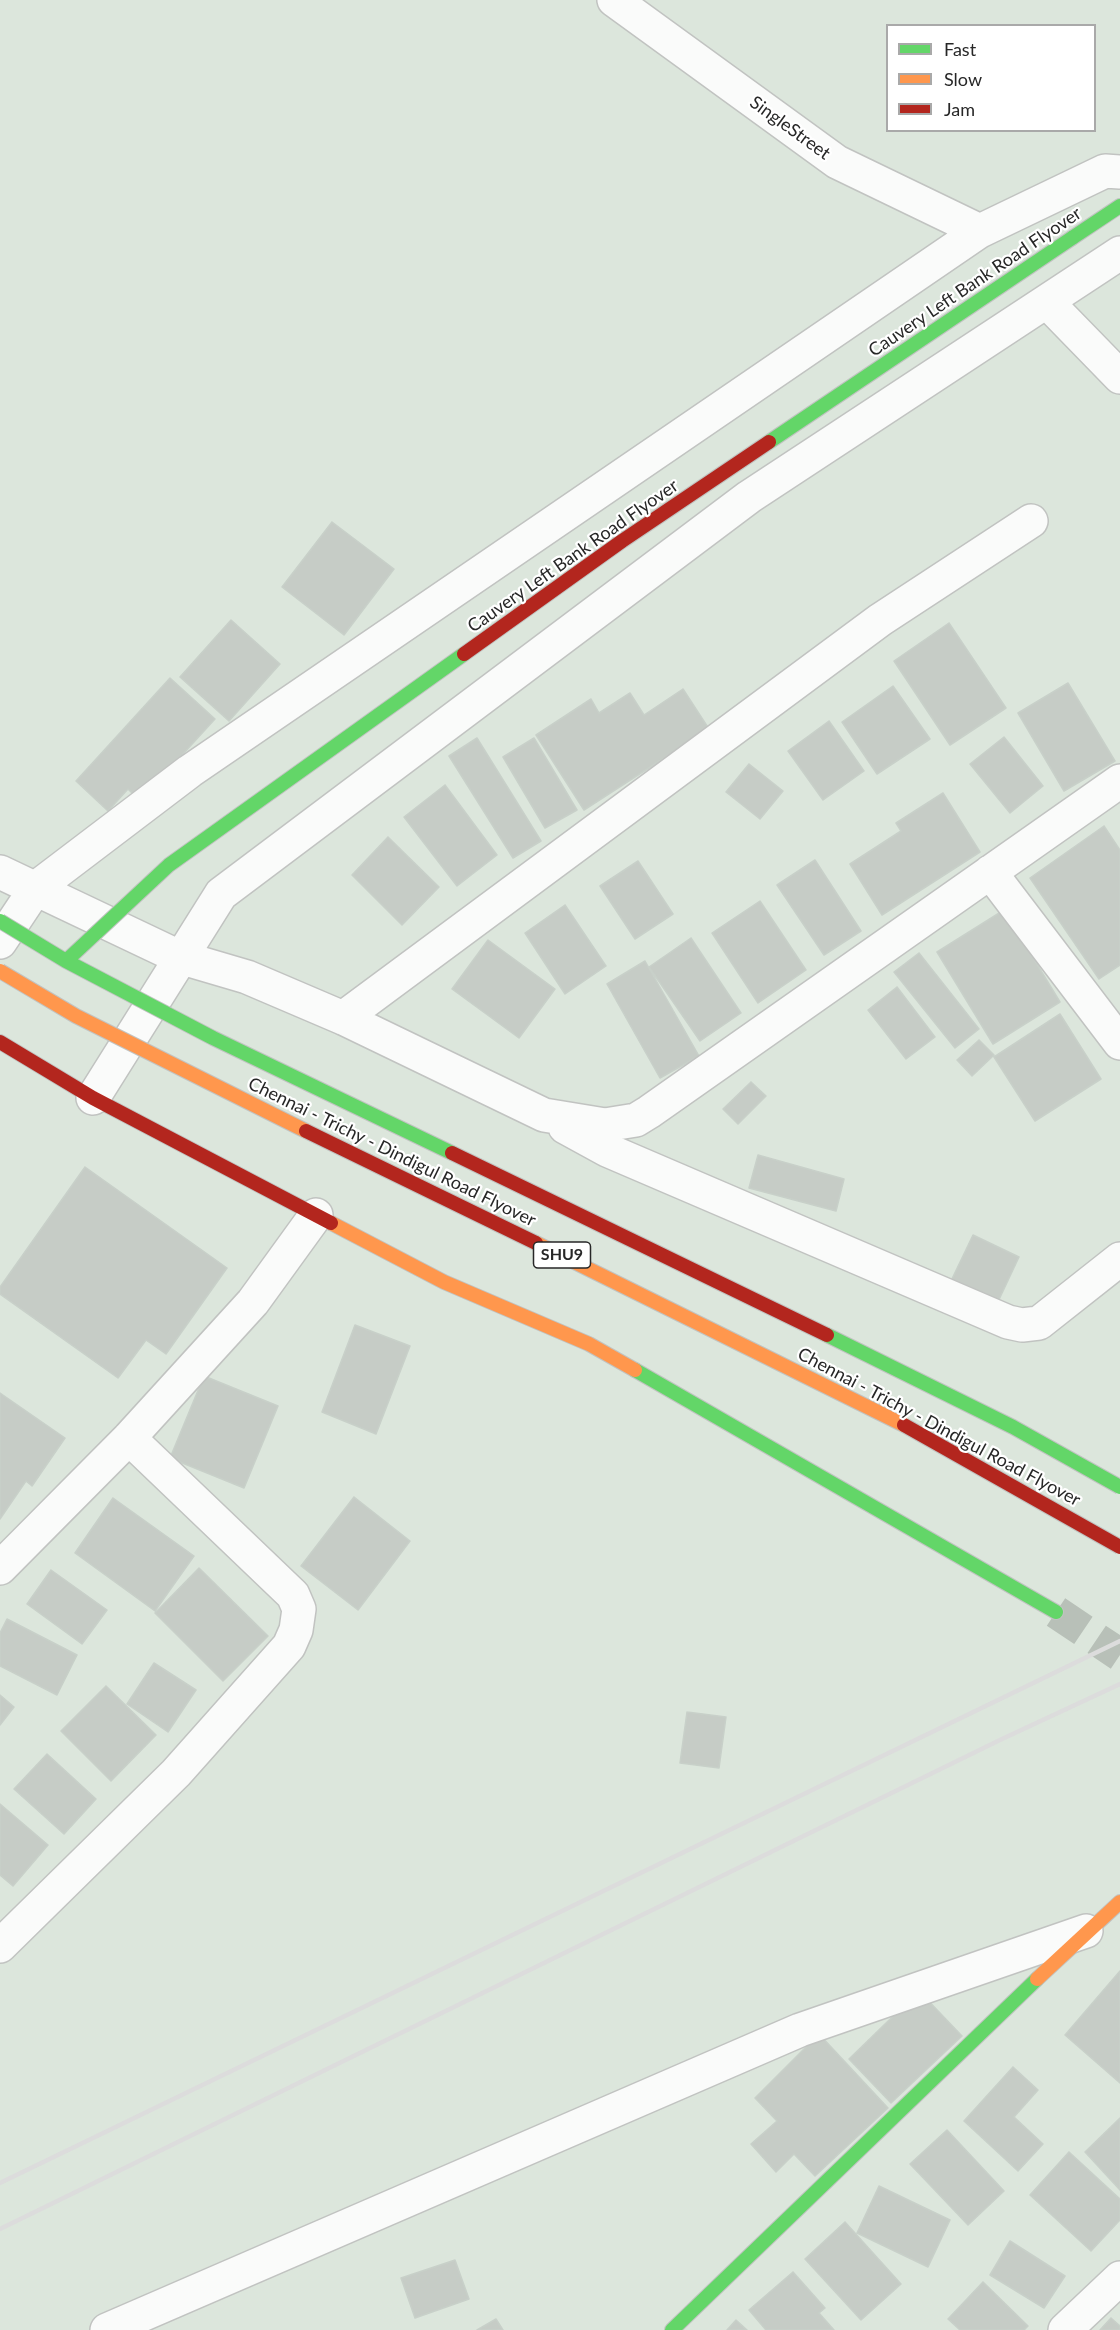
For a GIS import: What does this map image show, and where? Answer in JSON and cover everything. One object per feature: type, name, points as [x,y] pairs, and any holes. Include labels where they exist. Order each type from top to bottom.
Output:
[{"type":"main road","name":"Cauvery Left Bank Road Flyover","points":[[66,962],[169,866],[622,541],[1120,206]]},
{"type":"main road","name":"Chennai - Trichy - Dindigul Road Flyover","points":[[0,921],[66,962],[213,1038],[747,1294],[1013,1427],[1120,1487]]},
{"type":"main road","name":"Chennai - Trichy - Dindigul Road Flyover","points":[[0,971],[76,1016],[263,1110],[872,1407],[1120,1546]]},
{"type":"main road","points":[[0,1042],[93,1098],[444,1282],[589,1344],[1056,1612]]},
{"type":"main road","points":[[672,2330],[1086,1931],[1120,1902]]},
{"type":"street","name":"SingleStreet","points":[[614,0],[837,162],[981,231]]},
{"type":"street","points":[[0,942],[36,888],[190,771],[981,231],[1105,171],[1120,172]]},
{"type":"street","points":[[93,1098],[179,957],[221,894],[749,497],[1120,253]]},
{"type":"street","points":[[1047,302],[1120,377]]},
{"type":"street","points":[[343,1018],[880,620],[1031,521]]},
{"type":"street","points":[[544,1115],[605,1125],[636,1120],[1120,781]]},
{"type":"street","points":[[0,872],[179,957],[247,977],[343,1018],[544,1115],[607,1150],[1008,1322],[1022,1325],[1038,1323],[1058,1310],[1120,1259]]},
{"type":"street","points":[[990,872],[1120,1043]]},
{"type":"street","points":[[0,1568],[129,1438],[253,1302],[316,1215]]},
{"type":"street","points":[[0,1946],[176,1773],[289,1646],[296,1630],[299,1609],[293,1595],[129,1438]]},
{"type":"street","points":[[107,2330],[800,2030],[1086,1931]]},
{"type":"street","points":[[1065,2330],[1120,2278]]},
{"type":"building","points":[[332,522],[394,569],[344,635],[282,587]]},
{"type":"building","points":[[231,620],[280,664],[229,721],[180,677]]},
{"type":"building","points":[[949,623],[1006,708],[950,745],[894,661]]},
{"type":"building","points":[[170,678],[215,719],[140,801],[128,789],[108,811],[76,781]]},
{"type":"building","points":[[1068,683],[1115,761],[1064,791],[1018,713]]},
{"type":"building","points":[[893,686],[930,739],[877,774],[842,722]]},
{"type":"building","points":[[683,689],[709,729],[584,810],[536,735],[591,699],[599,713],[630,693],[644,715]]},
{"type":"building","points":[[829,721],[864,771],[823,800],[788,751]]},
{"type":"building","points":[[1004,737],[1043,786],[1010,813],[970,764]]},
{"type":"building","points":[[477,738],[541,841],[513,858],[449,756]]},
{"type":"building","points":[[534,738],[577,810],[545,828],[503,757]]},
{"type":"building","points":[[749,764],[783,791],[760,819],[726,792]]},
{"type":"building","points":[[445,785],[497,855],[457,886],[404,817]]},
{"type":"building","points":[[943,793],[980,852],[882,915],[850,864],[901,831],[896,823]]},
{"type":"building","points":[[1104,826],[1120,850],[1120,965],[1099,979],[1030,878]]},
{"type":"building","points":[[388,837],[439,887],[402,925],[352,875]]},
{"type":"building","points":[[815,860],[861,931],[824,955],[777,885]]},
{"type":"building","points":[[638,861],[673,914],[635,939],[600,886]]},
{"type":"building","points":[[760,901],[806,970],[758,1003],[712,933]]},
{"type":"building","points":[[565,905],[606,966],[565,994],[525,933]]},
{"type":"building","points":[[1004,910],[1060,1002],[993,1044],[937,952]]},
{"type":"building","points":[[691,938],[741,1013],[700,1041],[649,967]]},
{"type":"building","points":[[488,940],[555,989],[519,1038],[452,989]]},
{"type":"building","points":[[919,953],[979,1029],[955,1048],[894,972]]},
{"type":"building","points":[[645,961],[699,1056],[660,1078],[607,984]]},
{"type":"building","points":[[897,987],[935,1037],[906,1059],[868,1010]]},
{"type":"building","points":[[1060,1014],[1101,1079],[1035,1121],[994,1057]]},
{"type":"building","points":[[979,1040],[994,1055],[972,1076],[957,1060]]},
{"type":"building","points":[[751,1082],[766,1096],[738,1124],[723,1109]]},
{"type":"building","points":[[758,1155],[844,1179],[836,1211],[749,1188]]},
{"type":"building","points":[[85,1167],[227,1268],[166,1354],[146,1340],[118,1378],[0,1294],[0,1287]]},
{"type":"building","points":[[973,1235],[1019,1257],[996,1306],[950,1283]]},
{"type":"building","points":[[355,1325],[410,1346],[376,1434],[322,1412]]},
{"type":"building","points":[[204,1376],[278,1406],[244,1488],[170,1458]]},
{"type":"building","points":[[0,1393],[65,1438],[32,1486],[26,1481],[0,1519]]},
{"type":"building","points":[[354,1497],[410,1541],[358,1610],[301,1566]]},
{"type":"building","points":[[113,1498],[194,1556],[155,1611],[75,1553]]},
{"type":"building","points":[[199,1568],[268,1636],[223,1681],[155,1613]]},
{"type":"building","points":[[51,1570],[107,1610],[82,1644],[27,1604]]},
{"type":"building","points":[[7,1619],[77,1655],[57,1695],[0,1666],[0,1633]]},
{"type":"building","points":[[154,1663],[196,1690],[168,1732],[127,1704]]},
{"type":"building","points":[[106,1686],[156,1735],[111,1781],[61,1731]]},
{"type":"building","points":[[0,1695],[14,1707],[0,1725]]},
{"type":"building","points":[[687,1712],[726,1717],[719,1768],[680,1763]]},
{"type":"building","points":[[47,1754],[96,1799],[64,1834],[14,1789]]},
{"type":"building","points":[[0,1804],[48,1845],[13,1886],[0,1875]]},
{"type":"building","points":[[1120,1971],[1120,2083],[1065,2035]]},
{"type":"building","points":[[919,1991],[962,2036],[891,2103],[849,2059]]},
{"type":"building","points":[[819,2034],[888,2108],[815,2176],[794,2154],[776,2172],[751,2144],[777,2121],[755,2098]]},
{"type":"building","points":[[1013,2067],[1038,2090],[1014,2117],[1043,2144],[1018,2171],[964,2121]]},
{"type":"building","points":[[1120,2118],[1120,2190],[1085,2152]]},
{"type":"building","points":[[947,2130],[1004,2191],[968,2225],[910,2164]]},
{"type":"building","points":[[1069,2152],[1120,2199],[1120,2220],[1091,2251],[1030,2195]]},
{"type":"building","points":[[879,2186],[950,2220],[928,2267],[857,2233]]},
{"type":"building","points":[[845,2222],[901,2284],[861,2320],[805,2259]]},
{"type":"building","points":[[1010,2241],[1065,2276],[1044,2308],[990,2275]]},
{"type":"building","points":[[455,2260],[469,2299],[415,2318],[401,2278]]},
{"type":"building","points":[[793,2272],[825,2308],[819,2313],[834,2330],[766,2330],[749,2310]]},
{"type":"building","points":[[983,2282],[1028,2326],[1024,2330],[960,2330],[948,2319]]},
{"type":"building","points":[[1111,2318],[1120,2326],[1120,2330],[1100,2330]]},
{"type":"building","points":[[496,2319],[503,2330],[477,2330]]},
{"type":"building","points":[[736,2320],[747,2330],[727,2330]]},
{"type":"tunnel","points":[[1056,1612],[1120,1655]]},
{"type":"railway","points":[[0,2183],[1120,1641]]},
{"type":"railway","points":[[0,2229],[1002,1739],[1120,1684]]},
{"type":"traffic: fast","points":[[1072,238],[1120,206]]},
{"type":"traffic: fast","points":[[769,442],[1072,238]]},
{"type":"traffic: fast","points":[[66,961],[169,865],[464,654]]},
{"type":"traffic: fast","points":[[0,921],[66,961],[213,1038],[452,1153]]},
{"type":"traffic: fast","points":[[827,1335],[1013,1427],[1120,1487]]},
{"type":"traffic: fast","points":[[635,1370],[1056,1612]]},
{"type":"traffic: fast","points":[[672,2330],[1037,1979]]},
{"type":"traffic: slow","points":[[0,971],[76,1016],[306,1131]]},
{"type":"traffic: slow","points":[[331,1223],[444,1282],[589,1344],[635,1370]]},
{"type":"traffic: slow","points":[[536,1243],[904,1425]]},
{"type":"traffic: slow","points":[[1037,1979],[1120,1902]]},
{"type":"traffic: jam","points":[[464,654],[622,541],[769,442]]},
{"type":"traffic: jam","points":[[0,1042],[93,1098],[331,1223]]},
{"type":"traffic: jam","points":[[306,1131],[536,1243]]},
{"type":"traffic: jam","points":[[452,1153],[827,1335]]},
{"type":"traffic: jam","points":[[904,1425],[1120,1547]]}]
